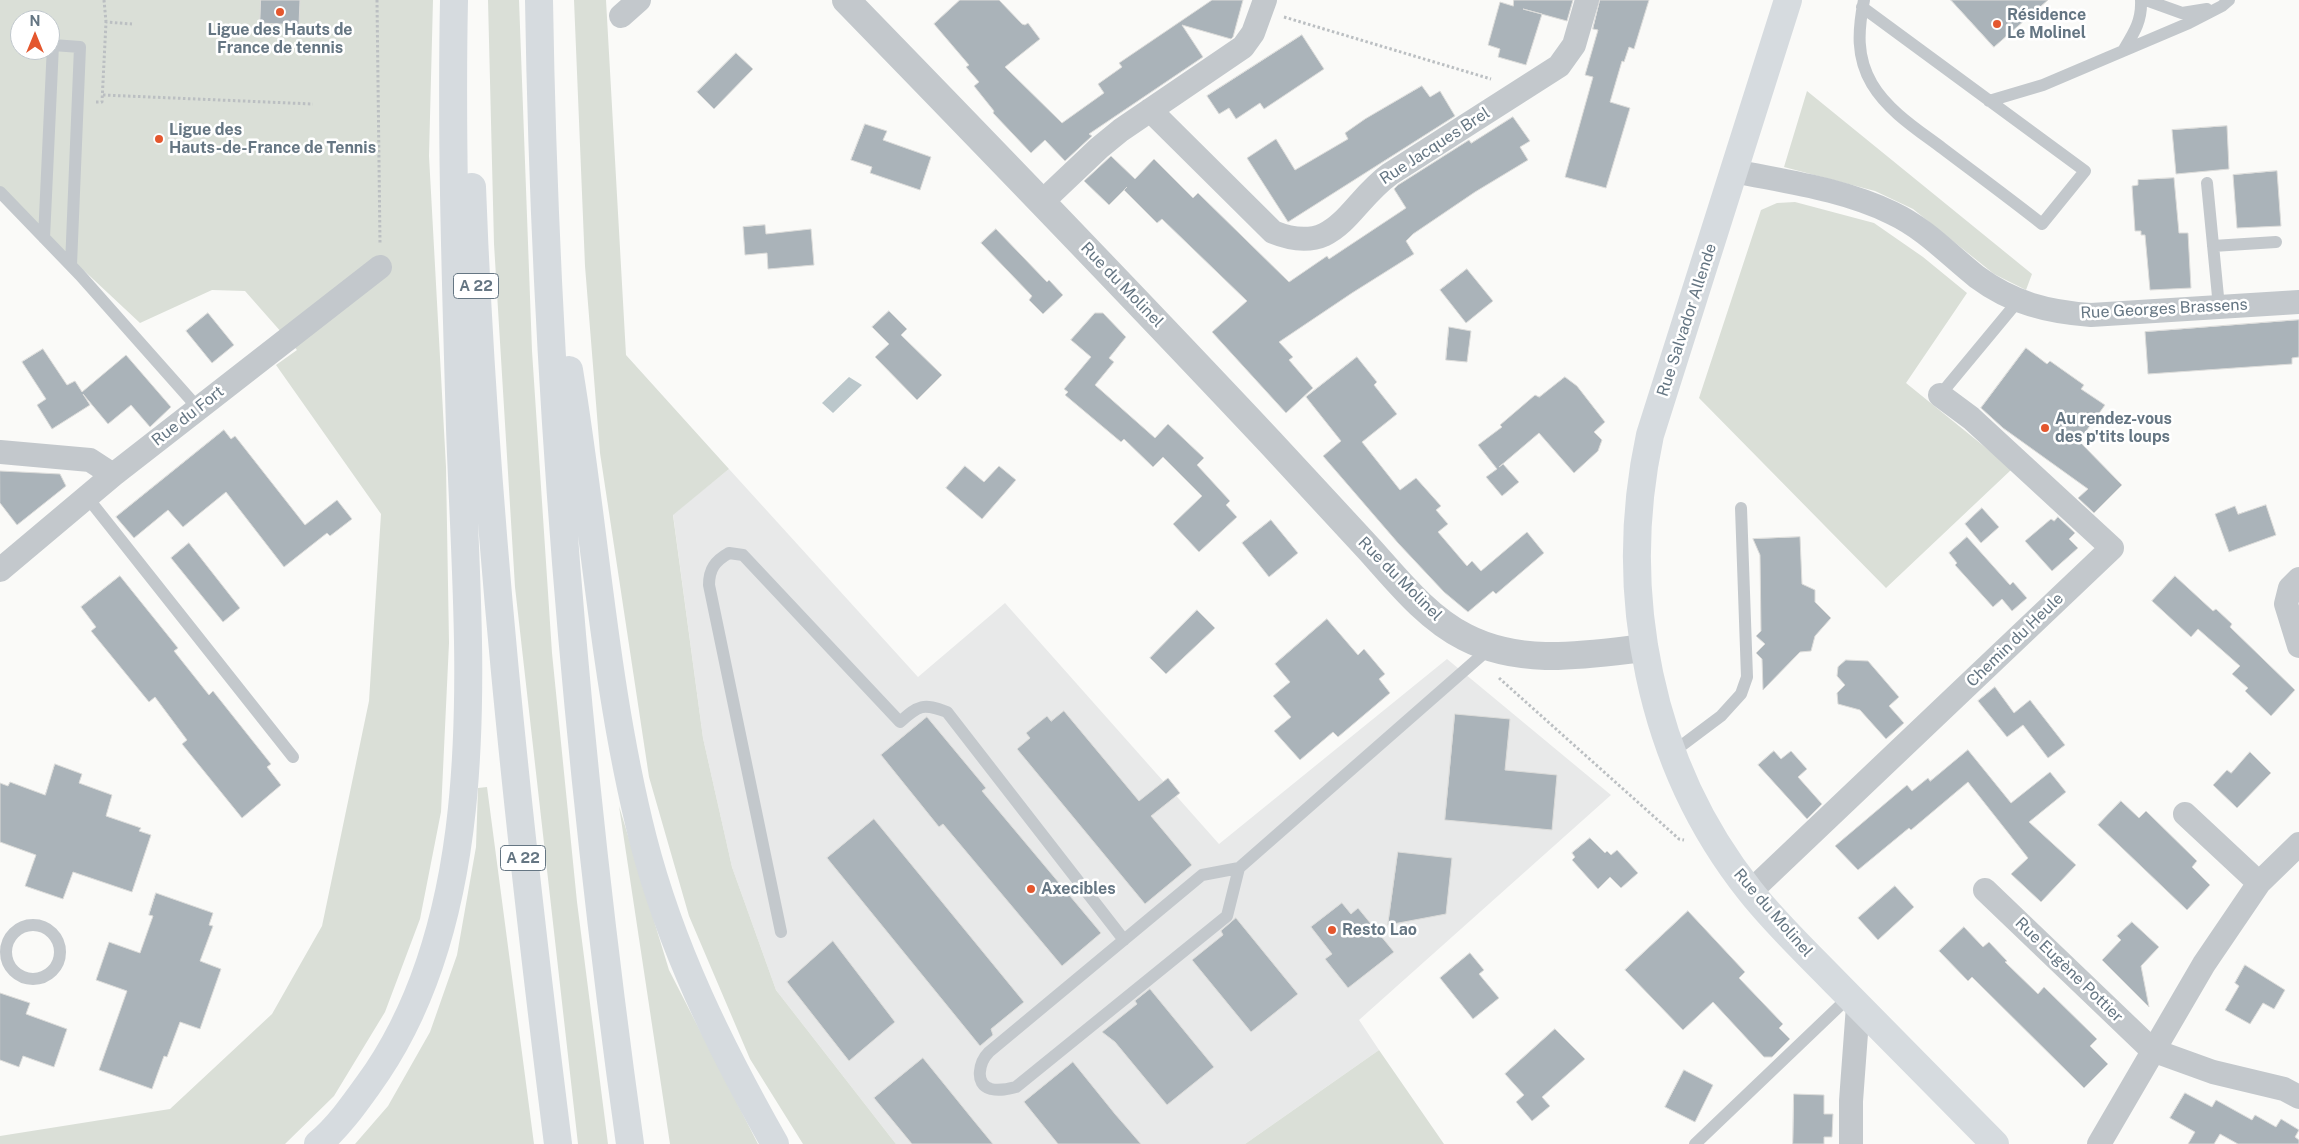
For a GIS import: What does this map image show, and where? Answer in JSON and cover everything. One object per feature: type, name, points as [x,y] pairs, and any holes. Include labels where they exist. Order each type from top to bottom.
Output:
[{"type":"main road","points":[[318,1144],[352,1107],[377,1073],[398,1038],[418,995],[434,950],[447,905],[456,859],[461,816],[468,693],[454,247],[452,80],[454,0]]},
{"type":"main road","name":"A 22","points":[[467,0],[476,273],[494,571],[528,902],[558,1144]]},
{"type":"main road","points":[[539,0],[547,288],[564,540],[584,764],[601,921],[630,1144]]},
{"type":"main road","name":"Rue Salvador Allende","points":[[1644,648],[1636,572],[1640,497],[1644,464],[1656,417],[1788,0]]},
{"type":"main road","points":[[547,288],[568,362],[616,710],[644,841],[674,934],[706,1015],[738,1078],[776,1144]]},
{"type":"main road","name":"Rue du Molinel","points":[[1644,648],[1653,691],[1673,752],[1704,821],[1719,846],[1751,891],[1854,1001],[1995,1144]]},
{"type":"street","points":[[621,16],[639,0]]},
{"type":"street","name":"Rue du Molinel","points":[[846,0],[1150,314],[1409,592],[1450,628],[1484,653],[1542,656],[1584,655],[1644,648]]},
{"type":"street","name":"Rue Jacques Brel","points":[[1150,110],[1273,232],[1287,237],[1303,239],[1319,237],[1345,222],[1377,183],[1559,66],[1574,44],[1587,0]]},
{"type":"street","points":[[1042,202],[1099,148],[1150,110],[1243,47],[1253,33],[1264,5]]},
{"type":"street","name":"Rue Georges Brassens","points":[[1734,171],[1845,195],[1894,214],[1936,240],[1976,276],[2000,292],[2018,301],[2061,313],[2091,315],[2299,302]]},
{"type":"street","name":"Rue du Fort","points":[[0,570],[113,475],[380,267]]},
{"type":"street","name":"Chemin du Heule","points":[[1751,891],[2112,548],[1971,418],[1940,395]]},
{"type":"street","points":[[0,452],[90,460],[113,475]]},
{"type":"street","points":[[2299,579],[2290,588],[2286,604],[2299,646]]},
{"type":"street","points":[[2185,814],[2259,883]]},
{"type":"street","points":[[2099,1144],[2152,1050],[2204,964],[2259,883],[2299,844]]},
{"type":"street","name":"Rue Eugène Pottier","points":[[1985,890],[2152,1050],[2213,1072],[2284,1089],[2299,1097]]},
{"type":"street","points":[[1851,1144],[1854,1001]]},
{"type":"lane","points":[[2123,51],[2138,28],[2142,13],[2142,0]]},
{"type":"lane","points":[[2146,0],[2182,13],[2225,3]]},
{"type":"lane","points":[[1989,101],[2043,85],[2189,23],[2225,3]]},
{"type":"lane","points":[[1863,4],[1989,101],[2085,171],[2042,224],[1899,115],[1872,85],[1862,62],[1858,35],[1863,4]]},
{"type":"lane","points":[[44,238],[54,45],[80,47],[71,265]]},
{"type":"lane","points":[[2207,183],[2219,307]]},
{"type":"lane","points":[[0,192],[71,265],[198,408]]},
{"type":"lane","points":[[2213,246],[2276,242]]},
{"type":"lane","points":[[1940,395],[2018,301]]},
{"type":"lane","points":[[87,497],[293,757]]},
{"type":"lane","points":[[1673,752],[1721,716],[1741,694],[1746,676],[1742,508]]},
{"type":"lane","points":[[781,932],[709,584],[709,573],[717,560],[729,553],[743,555],[900,722],[916,708],[929,706],[947,712],[1124,940]]},
{"type":"lane","points":[[1239,868],[1226,916],[1016,1087],[1002,1090],[990,1089],[982,1081],[979,1069],[982,1059],[1202,875],[1239,868],[1484,653]]},
{"type":"lane","points":[[34,925],[44,927],[53,933],[59,942],[60,953],[58,963],[52,972],[44,977],[33,980],[23,977],[14,972],[8,963],[4,940],[23,927],[34,925]]},
{"type":"lane","points":[[1695,1144],[1854,1001]]},
{"type":"path","points":[[78,101],[102,102],[106,22],[104,0]]},
{"type":"path","points":[[377,0],[380,267]]},
{"type":"path","points":[[1264,5],[1523,89]]},
{"type":"path","points":[[106,22],[132,24]]},
{"type":"path","points":[[103,94],[313,104]]},
{"type":"path","points":[[1484,653],[1679,839],[1719,846]]},
{"type":"shaded area","points":[[0,0],[433,0],[429,156],[446,467],[449,643],[441,812],[420,919],[385,1012],[334,1096],[285,1144],[0,1144],[0,1136],[170,1109],[272,1014],[322,926],[369,701],[381,514],[276,365],[297,350],[245,291],[212,290],[140,323],[0,192]]},
{"type":"shaded area","points":[[488,0],[519,0],[532,351],[552,653],[577,902],[608,1144],[578,1144],[515,587],[494,244]]},
{"type":"shaded area","points":[[574,0],[606,0],[626,355],[729,469],[673,515],[703,738],[732,867],[776,990],[896,1144],[803,1144],[750,1059],[689,916],[649,777],[600,453],[585,266]]},
{"type":"shaded area","points":[[1807,91],[2032,274],[2026,290],[1994,274],[1913,209],[1875,191],[1784,167]]},
{"type":"shaded area","points":[[1795,202],[1874,223],[1923,257],[1967,293],[1906,383],[2012,469],[1886,588],[1699,398],[1761,210],[1777,203]]},
{"type":"shaded area","points":[[849,377],[862,385],[833,413],[822,403]]},
{"type":"shaded area","points":[[729,469],[918,677],[1005,603],[1219,844],[1447,659],[1611,795],[1359,1020],[1379,1050],[1245,1144],[896,1144],[776,990],[732,867],[703,738],[673,514]]},
{"type":"shaded area","points":[[487,787],[534,1144],[355,1144],[388,1106],[430,1032],[457,955],[476,847],[478,788]]},
{"type":"shaded area","points":[[619,806],[669,970],[758,1144],[670,1144]]},
{"type":"shaded area","points":[[1379,1050],[1444,1144],[1245,1144]]},
{"type":"building","name":"Ligue des Hauts de France de tennis","points":[[261,0],[300,0],[299,25],[260,23]]},
{"type":"building","points":[[960,0],[999,0],[1022,24],[1028,23],[1040,39],[1005,67],[1062,123],[1104,93],[1098,84],[1122,67],[1119,63],[1212,0],[1243,0],[1231,39],[1182,25],[1203,57],[1089,134],[1092,136],[1065,161],[1045,140],[1031,153],[993,113],[994,111],[974,86],[979,82],[966,67],[969,65],[934,24]]},
{"type":"building","points":[[1514,0],[1573,0],[1567,21],[1542,14],[1526,65],[1498,57],[1500,49],[1488,45],[1500,2],[1513,6]]},
{"type":"building","points":[[1600,0],[1649,0],[1634,49],[1629,47],[1624,62],[1622,61],[1610,102],[1630,108],[1606,188],[1565,177],[1593,77],[1585,75],[1598,30],[1593,29]]},
{"type":"building","name":"Résidence Le Molinel","points":[[1951,0],[2048,0],[1994,47]]},
{"type":"building","points":[[1302,35],[1324,69],[1264,109],[1260,103],[1236,119],[1229,108],[1219,114],[1207,96]]},
{"type":"building","points":[[736,53],[753,69],[714,109],[697,92]]},
{"type":"building","points":[[1422,86],[1430,97],[1440,91],[1455,116],[1288,222],[1247,158],[1276,139],[1295,170],[1348,139],[1345,133],[1365,119]]},
{"type":"building","points":[[1513,117],[1530,141],[1520,147],[1528,160],[1475,192],[1413,234],[1406,241],[1414,254],[1279,342],[1293,357],[1289,360],[1313,388],[1286,413],[1212,332],[1247,301],[1162,219],[1157,223],[1124,190],[1109,205],[1084,181],[1111,156],[1135,179],[1154,159],[1193,198],[1198,193],[1289,282],[1327,256],[1329,259],[1406,208],[1394,189],[1398,185],[1469,140],[1471,143]]},
{"type":"building","points":[[865,124],[887,131],[883,140],[931,157],[920,190],[870,173],[872,167],[851,160]]},
{"type":"building","points":[[2227,126],[2229,169],[2176,174],[2172,130]]},
{"type":"building","points":[[2277,171],[2281,226],[2237,228],[2233,175]]},
{"type":"building","points":[[2174,178],[2179,233],[2188,233],[2191,288],[2150,290],[2145,235],[2141,235],[2141,231],[2135,231],[2132,186],[2138,185],[2138,180]]},
{"type":"building","points":[[765,225],[766,234],[811,229],[814,265],[768,269],[767,253],[745,255],[743,227]]},
{"type":"building","points":[[996,229],[1047,282],[1049,280],[1063,295],[1043,314],[1029,300],[1032,296],[981,243]]},
{"type":"building","points":[[1467,269],[1493,301],[1466,323],[1440,290]]},
{"type":"building","points":[[889,311],[907,329],[901,335],[942,375],[917,400],[875,357],[889,344],[872,327]]},
{"type":"building","points":[[208,313],[234,345],[212,363],[186,331]]},
{"type":"building","points":[[1095,313],[1103,313],[1126,337],[1109,358],[1114,362],[1095,385],[1155,438],[1168,424],[1204,458],[1197,465],[1230,501],[1226,505],[1237,517],[1199,552],[1173,524],[1202,496],[1163,457],[1153,467],[1124,439],[1121,442],[1065,395],[1068,392],[1064,389],[1091,357],[1071,340]]},
{"type":"building","points":[[2299,320],[2299,357],[2292,358],[2292,364],[2148,374],[2145,332]]},
{"type":"building","points":[[1449,327],[1471,331],[1467,362],[1446,360]]},
{"type":"building","name":"Au rendez-vous des p'tits loups","points":[[2026,348],[2047,364],[2050,361],[2084,385],[2081,389],[2105,405],[2079,441],[2122,485],[2094,513],[2078,498],[2088,489],[2003,428],[1981,408]]},
{"type":"building","points":[[43,349],[67,385],[75,381],[82,392],[126,355],[171,407],[150,427],[131,405],[108,424],[83,394],[90,405],[52,429],[37,405],[46,399],[22,362]]},
{"type":"building","points":[[1357,357],[1377,382],[1374,385],[1397,414],[1362,442],[1400,490],[1416,478],[1441,506],[1436,510],[1448,524],[1438,532],[1467,566],[1472,561],[1481,571],[1527,532],[1544,553],[1496,594],[1493,591],[1468,612],[1444,592],[1398,543],[1323,456],[1341,441],[1306,397]]},
{"type":"building","points":[[1565,377],[1577,386],[1605,422],[1594,432],[1602,440],[1598,451],[1574,473],[1539,433],[1499,467],[1503,464],[1519,482],[1502,496],[1486,477],[1497,469],[1478,445],[1502,427],[1500,425],[1535,395],[1539,397]]},
{"type":"building","points":[[224,430],[231,439],[235,436],[305,525],[337,500],[352,519],[330,536],[327,533],[284,567],[226,492],[183,527],[168,510],[134,538],[116,517]]},
{"type":"building","points":[[965,466],[984,482],[999,466],[1016,480],[982,519],[946,488]]},
{"type":"building","points":[[0,471],[60,474],[66,486],[17,525],[0,503]]},
{"type":"building","points":[[2266,505],[2276,535],[2229,552],[2215,514],[2235,506],[2238,514]]},
{"type":"building","points":[[1982,508],[1999,527],[1981,543],[1965,524]]},
{"type":"building","points":[[2058,517],[2075,533],[2069,539],[2078,548],[2052,571],[2025,541],[2051,519],[2054,521]]},
{"type":"building","points":[[1271,520],[1298,553],[1269,577],[1242,543]]},
{"type":"building","points":[[1800,537],[1802,584],[1815,590],[1815,602],[1831,618],[1815,636],[1811,651],[1800,652],[1763,690],[1762,659],[1756,653],[1765,644],[1756,636],[1761,631],[1760,555],[1753,539]]},
{"type":"building","points":[[1967,537],[2010,585],[2013,582],[2027,598],[2012,611],[2002,599],[1993,607],[1955,565],[1957,563],[1949,553]]},
{"type":"building","points":[[189,543],[240,608],[223,622],[171,558]]},
{"type":"building","points":[[120,576],[178,648],[174,651],[209,695],[213,691],[271,764],[267,767],[281,785],[242,818],[182,744],[187,740],[155,697],[149,702],[91,631],[96,627],[81,607]]},
{"type":"building","points":[[2175,576],[2213,611],[2216,609],[2232,624],[2230,627],[2295,690],[2271,716],[2245,691],[2248,688],[2232,674],[2240,666],[2198,629],[2191,637],[2152,601]]},
{"type":"building","points":[[1197,610],[1215,628],[1166,674],[1150,658]]},
{"type":"building","points":[[1327,619],[1358,655],[1364,649],[1385,674],[1379,679],[1390,693],[1338,737],[1333,732],[1300,760],[1274,731],[1291,717],[1273,696],[1290,682],[1275,664]]},
{"type":"building","points":[[1846,660],[1868,661],[1899,697],[1889,706],[1904,723],[1886,739],[1860,710],[1838,704],[1837,693],[1845,685],[1837,676],[1838,667]]},
{"type":"building","points":[[1995,687],[2014,713],[2030,700],[2065,745],[2048,758],[2023,725],[2007,737],[1978,701]]},
{"type":"building","points":[[1064,711],[1139,801],[1168,778],[1180,793],[1151,816],[1192,865],[1145,904],[1017,749],[1030,738],[1026,733],[1047,716],[1051,721]]},
{"type":"building","points":[[1455,714],[1510,719],[1505,770],[1557,775],[1552,830],[1445,820]]},
{"type":"building","points":[[927,717],[986,788],[982,791],[1101,933],[1062,966],[943,824],[939,827],[881,755]]},
{"type":"building","points":[[1968,750],[2011,803],[2050,772],[2066,792],[2029,822],[2076,865],[2041,902],[2011,874],[2028,858],[1968,782],[1911,830],[1909,828],[1858,870],[1835,846],[1907,785],[1912,791],[1928,778],[1930,781]]},
{"type":"building","points":[[1774,751],[1781,759],[1791,751],[1807,769],[1798,777],[1822,804],[1807,819],[1758,765]]},
{"type":"building","points":[[2250,752],[2271,773],[2237,808],[2213,785],[2227,770],[2231,773]]},
{"type":"building","points":[[55,764],[82,774],[79,783],[112,795],[106,816],[141,828],[139,831],[151,835],[132,892],[73,872],[63,899],[25,886],[36,855],[0,842],[0,783],[8,786],[10,782],[45,795]]},
{"type":"building","points":[[2121,801],[2139,818],[2146,811],[2197,861],[2192,867],[2210,885],[2187,910],[2098,825]]},
{"type":"building","points":[[874,819],[1024,1002],[991,1029],[993,1035],[980,1046],[827,858]]},
{"type":"building","points":[[1590,838],[1605,853],[1607,851],[1611,855],[1617,850],[1638,873],[1621,888],[1610,877],[1598,889],[1572,860],[1575,857],[1572,853]]},
{"type":"building","points":[[1398,852],[1452,858],[1446,914],[1388,925]]},
{"type":"building","points":[[1895,886],[1914,907],[1878,940],[1858,918]]},
{"type":"building","points":[[156,893],[213,913],[209,925],[213,926],[200,961],[221,969],[200,1029],[180,1022],[167,1057],[164,1056],[152,1089],[99,1070],[127,991],[96,980],[109,942],[140,953],[153,916],[149,915]]},
{"type":"building","points":[[1342,903],[1351,914],[1358,908],[1394,952],[1348,988],[1325,959],[1332,954],[1311,927]]},
{"type":"building","points":[[1688,911],[1745,972],[1739,978],[1783,1024],[1779,1028],[1790,1039],[1772,1057],[1764,1057],[1713,1002],[1683,1030],[1625,970]]},
{"type":"building","points":[[1236,918],[1298,994],[1251,1032],[1192,960],[1223,935],[1221,931]]},
{"type":"building","points":[[2132,922],[2159,947],[2141,966],[2149,1007],[2102,960],[2121,940],[2117,936]]},
{"type":"building","points":[[1964,927],[1983,947],[1989,942],[2007,961],[2005,962],[2038,994],[2044,987],[2097,1039],[2090,1046],[2108,1064],[2084,1088],[1972,977],[1968,981],[1939,951]]},
{"type":"building","points":[[833,941],[895,1022],[849,1061],[787,982]]},
{"type":"building","points":[[1470,953],[1484,970],[1479,974],[1499,998],[1473,1019],[1440,978]]},
{"type":"building","points":[[2245,965],[2285,990],[2274,1009],[2263,1003],[2250,1024],[2225,1010],[2239,986],[2235,983]]},
{"type":"building","points":[[1150,989],[1214,1067],[1167,1105],[1115,1042],[1102,1032],[1137,1004],[1135,1001]]},
{"type":"building","points":[[0,993],[30,1003],[26,1014],[67,1029],[54,1067],[23,1056],[19,1067],[0,1060]]},
{"type":"building","points":[[1555,1029],[1585,1059],[1542,1097],[1550,1106],[1532,1121],[1516,1102],[1524,1095],[1505,1074]]},
{"type":"building","points":[[923,1058],[993,1144],[912,1144],[874,1098]]},
{"type":"building","points":[[1073,1062],[1141,1144],[1058,1144],[1024,1102]]},
{"type":"building","points":[[1684,1070],[1713,1085],[1695,1122],[1665,1107]]},
{"type":"building","points":[[2185,1093],[2212,1107],[2216,1100],[2252,1120],[2255,1115],[2276,1127],[2281,1119],[2299,1130],[2295,1137],[2299,1140],[2299,1144],[2238,1144],[2220,1134],[2214,1144],[2188,1144],[2195,1132],[2170,1118]]},
{"type":"building","points":[[1794,1094],[1824,1095],[1824,1114],[1833,1114],[1832,1137],[1824,1137],[1824,1144],[1793,1144]]},
{"type":"place","name":"Ligue des Hauts de France de tennis","points":[[280,12]]},
{"type":"place","name":"Résidence Le Molinel","points":[[1997,24]]},
{"type":"place","name":"Ligue des Hauts-de-France de Tennis","points":[[159,139]]},
{"type":"place","name":"Au rendez-vous des p'tits loups","points":[[2045,428]]},
{"type":"place","name":"Axecibles","points":[[1031,889]]},
{"type":"place","name":"Resto Lao","points":[[1332,930]]}]
